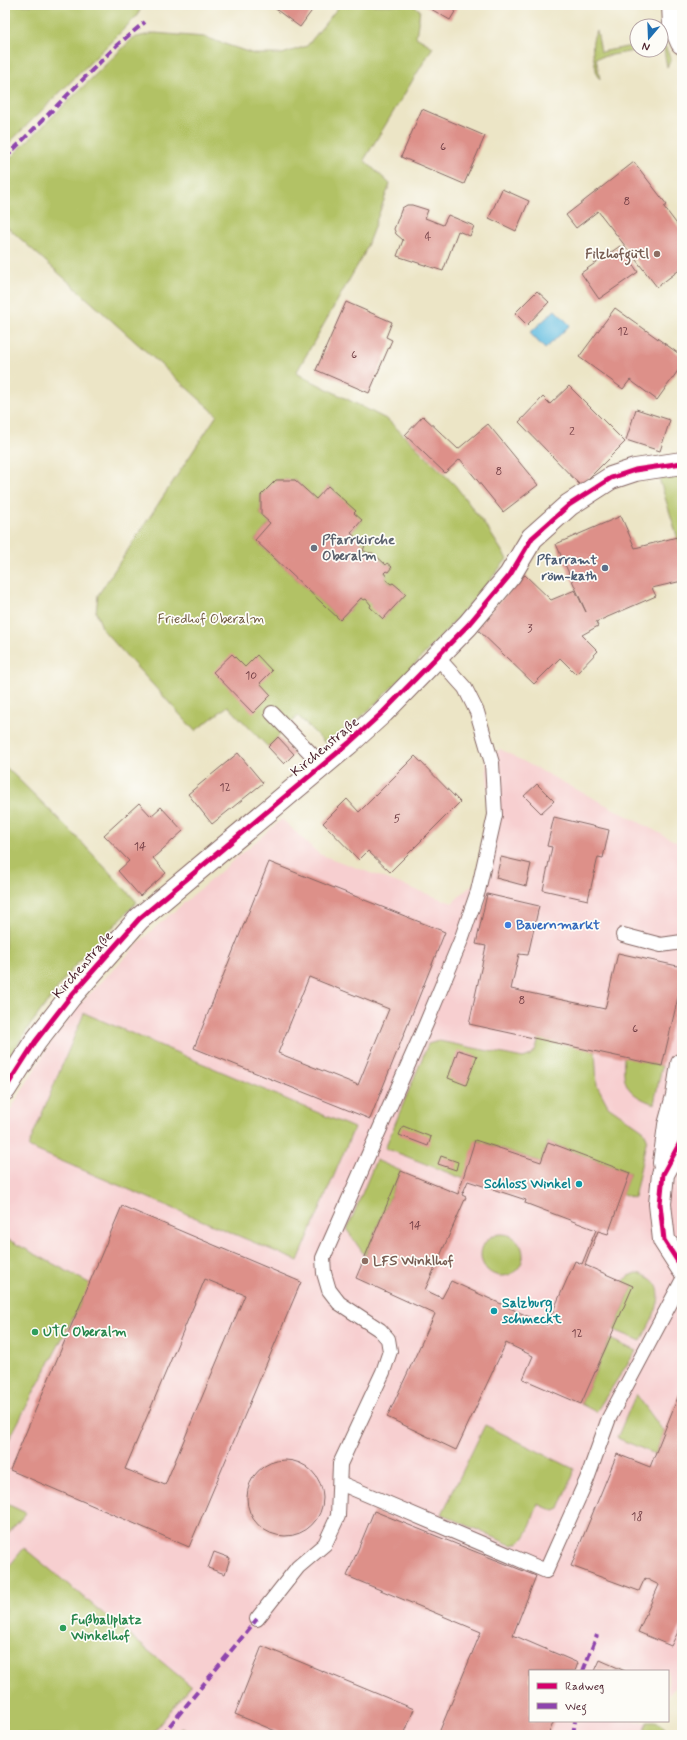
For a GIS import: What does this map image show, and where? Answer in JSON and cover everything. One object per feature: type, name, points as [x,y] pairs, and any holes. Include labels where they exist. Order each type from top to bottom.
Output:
[{"type":"street","points":[[673,5],[674,26],[682,43]]},
{"type":"street","name":"Kirchenstraße","points":[[5,1088],[39,1036],[70,997],[139,919],[383,712],[468,626],[510,575],[532,538],[569,505],[611,478],[636,470],[682,463]]},
{"type":"street","points":[[682,1064],[677,1096],[668,1125],[660,1204],[664,1240],[682,1268]]},
{"type":"street","points":[[663,1174],[682,1140]]},
{"type":"lane","points":[[257,1619],[298,1567],[325,1544],[338,1516],[340,1464],[383,1372],[390,1351],[388,1339],[380,1330],[339,1303],[329,1290],[324,1273],[323,1258],[426,1024],[461,940],[478,891],[495,815],[492,763],[477,712],[465,688],[438,658]]},
{"type":"lane","points":[[272,713],[322,765]]},
{"type":"lane","points":[[623,935],[661,945],[682,942]]},
{"type":"lane","points":[[340,1483],[546,1571],[587,1479],[609,1418],[682,1281]]},
{"type":"shaded area","name":"LFS Winklhof","points":[[500,749],[682,845],[682,1679],[669,1695],[669,1670],[529,1670],[529,1722],[648,1722],[642,1735],[198,1735],[181,1728],[176,1735],[5,1735],[5,1537],[26,1513],[5,1503],[5,1447],[91,1284],[5,1238],[5,1119],[50,1044],[80,1004],[150,932],[282,819],[319,854],[452,903],[474,883],[485,848],[489,800],[486,762]]},
{"type":"green space","points":[[5,5],[143,5],[136,17],[5,147]]},
{"type":"green space","name":"Friedhof Oberalm","points":[[340,5],[412,5],[420,10],[416,37],[433,47],[364,160],[390,184],[364,254],[296,373],[388,420],[455,485],[488,529],[507,559],[422,657],[329,747],[298,716],[268,747],[228,706],[195,731],[103,630],[96,612],[98,595],[217,415],[5,225],[5,163],[133,38],[154,33],[204,37],[254,54],[282,54],[307,46]],"holes":[[[276,480],[295,480],[316,499],[329,486],[355,511],[354,513],[362,521],[351,533],[365,546],[363,550],[367,553],[373,553],[386,565],[388,563],[392,567],[388,572],[386,571],[384,573],[387,577],[385,579],[391,584],[393,583],[406,594],[383,619],[366,599],[361,598],[340,620],[255,540],[270,523],[261,515],[261,495]]]},
{"type":"green space","points":[[597,31],[601,52],[629,47],[629,52],[596,58],[600,79],[597,76],[593,52],[594,36]]},
{"type":"green space","points":[[669,55],[671,60],[667,67],[665,58],[669,58]]},
{"type":"green space","points":[[682,475],[682,552],[659,478]]},
{"type":"green space","points":[[5,766],[73,833],[137,902],[71,970],[31,1024],[5,1064]]},
{"type":"green space","points":[[84,1013],[354,1128],[298,1261],[28,1147]]},
{"type":"green space","points":[[539,1038],[595,1050],[597,1085],[608,1106],[643,1130],[647,1138],[634,1198],[622,1194],[630,1173],[548,1142],[541,1162],[476,1140],[464,1179],[385,1148],[428,1044],[439,1041],[523,1058],[533,1053]]},
{"type":"green space","points":[[624,1057],[662,1066],[654,1104],[638,1096],[628,1087],[625,1082],[624,1075]]},
{"type":"green space","points":[[376,1160],[401,1171],[365,1256],[347,1230]]},
{"type":"green space","points":[[498,1234],[506,1234],[514,1237],[520,1243],[523,1255],[520,1267],[514,1273],[506,1276],[498,1276],[490,1273],[484,1267],[481,1259],[481,1251],[484,1243],[490,1237]]},
{"type":"green space","name":"UTC Oberalm","points":[[5,1238],[91,1284],[5,1447]]},
{"type":"green space","points":[[637,1273],[649,1278],[656,1284],[659,1293],[655,1312],[641,1341],[614,1330],[633,1286],[623,1282],[628,1276]]},
{"type":"green space","points":[[610,1339],[636,1351],[596,1412],[581,1404]]},
{"type":"green space","points":[[636,1394],[664,1432],[655,1454],[617,1438]]},
{"type":"green space","points":[[485,1425],[574,1469],[559,1509],[554,1511],[538,1504],[529,1529],[522,1540],[517,1544],[511,1545],[442,1514]]},
{"type":"green space","points":[[5,1503],[26,1513],[5,1537]]},
{"type":"green space","name":"Fußballplatz Winkelhof","points":[[24,1548],[191,1686],[151,1735],[5,1735],[5,1571]]},
{"type":"green space","points":[[648,1722],[657,1722],[674,1735],[642,1735]]},
{"type":"green space","points":[[181,1728],[198,1735],[176,1735]]},
{"type":"water","points":[[555,310],[570,325],[545,349],[530,333]]},
{"type":"building","points":[[270,5],[316,5],[300,27]]},
{"type":"building","points":[[424,5],[459,5],[450,20]]},
{"type":"building","points":[[422,109],[485,136],[464,184],[401,157]]},
{"type":"building","points":[[634,162],[667,205],[664,207],[682,231],[682,268],[657,287],[598,211],[576,228],[566,215]]},
{"type":"building","points":[[502,189],[529,201],[516,231],[489,218]]},
{"type":"building","points":[[407,205],[428,210],[425,218],[443,225],[448,215],[474,226],[470,236],[458,231],[443,271],[397,256],[403,240],[396,234],[394,229],[402,208]]},
{"type":"building","points":[[620,246],[638,272],[599,299],[581,273]]},
{"type":"building","points":[[537,291],[549,302],[527,325],[515,313]]},
{"type":"building","points":[[346,302],[392,322],[386,337],[392,340],[369,393],[316,370]]},
{"type":"building","points":[[615,308],[682,356],[682,365],[657,400],[630,380],[623,389],[579,357]]},
{"type":"building","points":[[569,386],[625,442],[581,486],[519,422],[543,397],[550,404]]},
{"type":"building","points":[[636,409],[670,420],[660,451],[626,440]]},
{"type":"building","points":[[423,416],[458,449],[488,424],[538,485],[503,512],[460,459],[445,473],[405,435]]},
{"type":"building","name":"Pfarrkirche Oberalm","points":[[276,480],[295,480],[316,499],[328,486],[356,511],[354,513],[362,520],[351,533],[365,546],[363,550],[367,553],[373,553],[386,565],[387,563],[392,567],[388,572],[386,571],[384,573],[387,577],[385,579],[391,584],[393,583],[406,594],[383,619],[370,607],[371,605],[366,599],[364,600],[361,598],[340,620],[255,540],[270,523],[261,515],[261,495]]},
{"type":"building","points":[[621,516],[635,548],[677,537],[682,561],[682,581],[652,588],[656,596],[596,622],[598,626],[582,635],[598,651],[576,674],[560,658],[534,684],[475,627],[525,575],[551,600],[575,590],[586,612],[556,544]]},
{"type":"building","points":[[232,654],[245,667],[257,655],[272,671],[260,683],[271,695],[253,713],[213,672]]},
{"type":"building","points":[[278,737],[294,754],[284,764],[268,747]]},
{"type":"building","points":[[238,753],[263,783],[212,824],[188,794]]},
{"type":"building","points":[[415,756],[460,802],[390,872],[368,851],[359,860],[323,823],[347,799],[359,812]]},
{"type":"building","points":[[537,784],[554,801],[541,813],[524,796]]},
{"type":"building","points":[[139,803],[151,816],[161,807],[183,831],[153,858],[166,873],[140,896],[118,871],[129,861],[104,835]]},
{"type":"building","points":[[554,817],[609,830],[603,858],[598,857],[588,900],[543,890],[552,847],[547,846]]},
{"type":"building","points":[[501,857],[531,864],[526,886],[496,878]]},
{"type":"building","points":[[269,862],[445,932],[370,1119],[194,1048]],"holes":[[[309,977],[389,1009],[358,1085],[278,1053]]]},
{"type":"building","points":[[487,894],[539,906],[528,955],[519,954],[511,989],[605,1009],[618,953],[682,967],[682,980],[662,1066],[469,1024],[486,946],[476,944]]},
{"type":"building","points":[[458,1050],[477,1056],[466,1085],[448,1078]]},
{"type":"building","points":[[403,1126],[431,1137],[428,1146],[399,1135]]},
{"type":"building","points":[[475,1140],[541,1162],[548,1142],[630,1173],[608,1234],[598,1231],[585,1265],[633,1286],[581,1404],[523,1379],[533,1356],[506,1343],[456,1450],[387,1417],[435,1314],[356,1278],[401,1171],[458,1194]],"holes":[[[468,1181],[526,1200],[525,1203],[596,1230],[582,1264],[575,1261],[547,1325],[451,1281],[442,1298],[425,1290],[466,1197],[462,1195]]]},
{"type":"building","points":[[441,1156],[458,1162],[456,1170],[438,1164]]},
{"type":"building","points":[[122,1206],[301,1282],[189,1547],[10,1470]],"holes":[[[205,1279],[245,1295],[165,1485],[125,1469]]]},
{"type":"building","points":[[682,1387],[682,1624],[671,1646],[638,1632],[659,1585],[645,1578],[639,1591],[571,1566],[617,1454],[650,1467]]},
{"type":"building","points":[[277,1460],[293,1460],[306,1466],[317,1477],[323,1490],[321,1513],[306,1530],[293,1536],[277,1536],[264,1530],[249,1513],[247,1506],[247,1490],[253,1477],[270,1462]]},
{"type":"building","points":[[374,1511],[536,1576],[513,1635],[578,1663],[575,1670],[529,1670],[529,1722],[554,1722],[548,1735],[438,1735],[481,1632],[347,1576]]},
{"type":"building","points":[[214,1552],[230,1558],[225,1574],[208,1568]]},
{"type":"building","points":[[262,1646],[414,1709],[404,1735],[285,1735],[235,1714]]},
{"type":"building","points":[[600,1660],[623,1670],[595,1670]]},
{"type":"marked path","points":[[5,158],[117,45],[145,22]]},
{"type":"marked path","points":[[162,1735],[257,1619]]},
{"type":"marked path","points":[[583,1670],[597,1635]]},
{"type":"marked path","points":[[573,1735],[575,1722]]},
{"type":"cycle path","points":[[5,1089],[35,1042],[70,997],[139,919],[349,743],[383,712],[468,625],[510,575],[532,538],[569,505],[611,478],[635,470],[682,463]]},
{"type":"cycle path","points":[[682,1139],[663,1174],[660,1204],[664,1240],[682,1268]]},
{"type":"place","name":"Filzhofgütl","points":[[657,254]]},
{"type":"place","name":"Pfarrkirche Oberalm","points":[[314,548]]},
{"type":"place","name":"Pfarramt röm-kath","points":[[605,568]]},
{"type":"place","name":"Bauernmarkt","points":[[508,925]]},
{"type":"place","name":"Schloss Winkel","points":[[579,1184]]},
{"type":"place","name":"LFS Winklhof","points":[[365,1261]]},
{"type":"place","name":"Salzburg schmeckt","points":[[494,1311]]},
{"type":"place","name":"UTC Oberalm","points":[[35,1332]]},
{"type":"place","name":"Fußballplatz Winkelhof","points":[[63,1628]]}]
